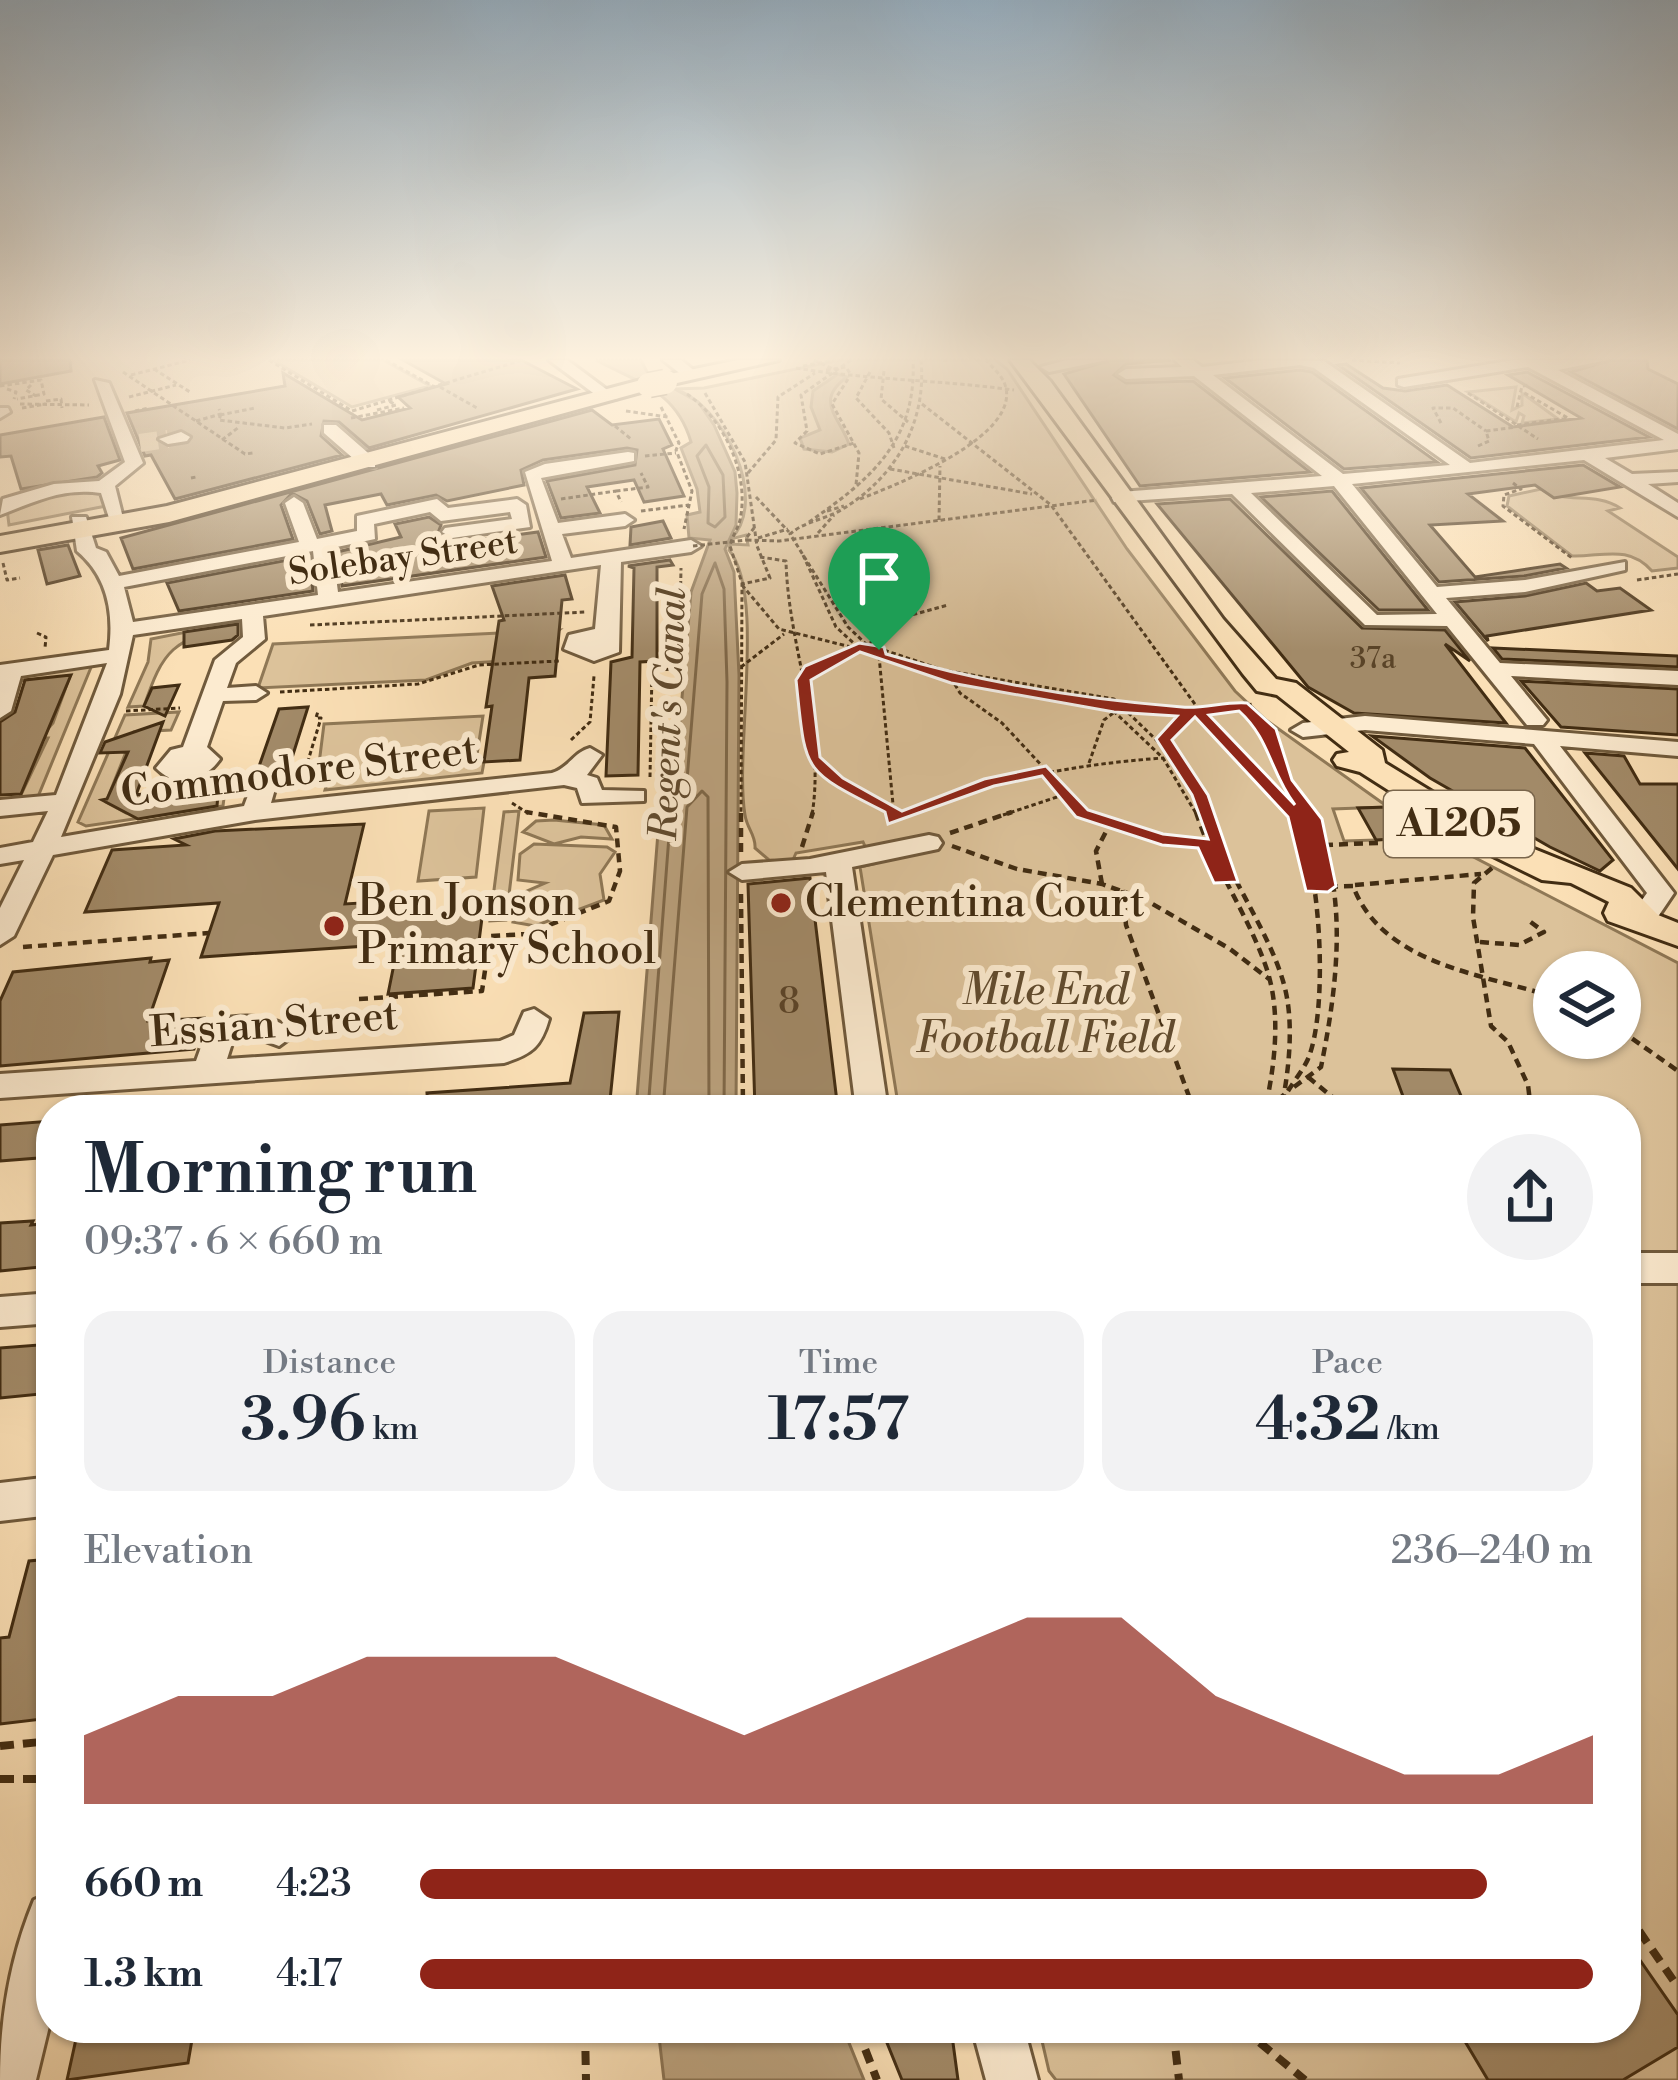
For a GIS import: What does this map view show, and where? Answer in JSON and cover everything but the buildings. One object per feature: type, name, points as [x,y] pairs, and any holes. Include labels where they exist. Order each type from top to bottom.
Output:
[{"type":"highway","points":[[3,534],[183,507],[385,457]]},
{"type":"main road","name":"A1205","points":[[1083,457],[1109,499],[1214,624],[1263,697],[1372,756],[1370,766],[1404,790],[1553,873],[1559,886],[1608,911],[1643,918],[1678,935]]},
{"type":"street","points":[[3,534],[24,497],[104,486],[134,464],[134,457]]},
{"type":"street","points":[[362,457],[369,463]]},
{"type":"street","points":[[566,578],[533,473],[607,457]]},
{"type":"street","points":[[1309,457],[1339,480],[1495,669],[1661,893],[1643,918]]},
{"type":"street","points":[[1451,457],[1467,469]]},
{"type":"street","points":[[1109,499],[1569,457]]},
{"type":"street","points":[[1591,457],[1678,511]]},
{"type":"street","points":[[1629,480],[1678,477]]},
{"type":"street","points":[[7,942],[122,642],[113,584],[99,556],[87,551],[104,486]]},
{"type":"street","points":[[1238,489],[1372,621],[1454,620]]},
{"type":"street","points":[[294,503],[314,545],[325,551],[335,601]]},
{"type":"street","points":[[113,584],[368,535],[364,520],[437,505],[441,515],[517,505],[523,523],[452,532]]},
{"type":"street","points":[[550,530],[625,520]]},
{"type":"street","name":"Solebay Street","points":[[6,672],[252,613],[335,601],[344,614],[356,617],[487,599],[611,561],[663,553],[690,543]]},
{"type":"street","points":[[605,636],[611,561]]},
{"type":"street","points":[[1433,593],[1594,575],[1618,566]]},
{"type":"street","points":[[196,761],[226,660],[254,639],[252,613]]},
{"type":"street","points":[[1495,669],[1678,678]]},
{"type":"street","points":[[0,711],[6,672]]},
{"type":"street","points":[[216,695],[256,693]]},
{"type":"street","points":[[1316,728],[1537,728],[1678,749]]},
{"type":"street","points":[[579,784],[580,748]]},
{"type":"street","points":[[244,809],[265,782]]},
{"type":"street","name":"Commodore Street","points":[[0,856],[244,809],[579,784],[590,798],[642,789]]},
{"type":"street","points":[[1404,790],[1425,841]]},
{"type":"street","points":[[0,808],[62,802]]},
{"type":"street","points":[[742,872],[929,843]]},
{"type":"street","points":[[838,860],[870,1095]]},
{"type":"street","name":"Essian Street","points":[[0,1086],[513,1051],[527,1042],[534,1019]]},
{"type":"street","points":[[208,1072],[221,1030],[263,1028],[279,1035]]},
{"type":"street","points":[[1641,1268],[1678,1268]]},
{"type":"street","points":[[0,1312],[36,1309]]},
{"type":"street","points":[[0,1502],[36,1498]]},
{"type":"street","points":[[10,2080],[36,1977]]},
{"type":"street","points":[[1002,2043],[1012,2080]]},
{"type":"path","points":[[539,502],[648,487],[633,457]]},
{"type":"path","points":[[679,457],[692,490],[690,543],[760,539],[799,548]]},
{"type":"path","points":[[732,457],[740,474],[740,524],[729,537],[728,551],[742,585],[785,632],[943,670],[1134,706],[1199,712],[1242,706],[1260,694]]},
{"type":"path","points":[[741,457],[752,492],[760,557],[770,581],[742,585]]},
{"type":"path","points":[[748,473],[762,457]]},
{"type":"path","points":[[854,490],[858,457]]},
{"type":"path","points":[[809,522],[854,490],[885,457]]},
{"type":"path","points":[[813,536],[897,457]]},
{"type":"path","points":[[933,457],[943,461]]},
{"type":"path","points":[[827,511],[918,475],[950,457]]},
{"type":"path","points":[[993,457],[1052,506],[1199,712],[1238,760],[1296,815],[1312,887],[1321,980],[1309,1057],[1287,1093]]},
{"type":"path","points":[[938,520],[943,461]]},
{"type":"path","points":[[1489,466],[1521,488],[1502,498],[1507,510],[1594,575]]},
{"type":"path","points":[[888,469],[1038,495]]},
{"type":"path","points":[[616,491],[626,514],[689,505]]},
{"type":"path","points":[[752,492],[790,534],[829,614],[859,648]]},
{"type":"path","points":[[760,539],[1109,499]]},
{"type":"path","points":[[776,541],[796,527],[834,514]]},
{"type":"path","points":[[747,539],[754,528]]},
{"type":"path","points":[[3,534],[7,580],[20,578]]},
{"type":"path","points":[[642,789],[652,670],[679,669],[681,565],[663,553]]},
{"type":"path","points":[[803,555],[810,559],[848,628],[877,652],[951,678],[1114,707],[1123,704]]},
{"type":"path","points":[[760,557],[786,560],[803,680],[813,759],[813,816],[798,855]]},
{"type":"path","points":[[742,585],[742,1095]]},
{"type":"path","points":[[300,626],[487,599],[606,611]]},
{"type":"path","points":[[803,680],[824,661],[868,644],[897,619],[949,605]]},
{"type":"path","points":[[741,667],[785,632]]},
{"type":"path","points":[[877,652],[894,822],[990,782],[1089,763],[1163,758]]},
{"type":"path","points":[[256,693],[418,684],[479,665],[565,660]]},
{"type":"path","points":[[580,748],[590,722],[594,674]]},
{"type":"path","points":[[951,678],[960,694],[1001,723],[1082,814],[1162,839],[1205,843]]},
{"type":"path","points":[[321,701],[325,690]]},
{"type":"path","points":[[1123,704],[1166,747],[1200,795],[1232,878],[1268,940],[1284,982],[1287,1093]]},
{"type":"path","points":[[1242,706],[1263,724],[1285,780],[1313,819],[1322,844],[1338,972],[1321,1067],[1285,1095]]},
{"type":"path","points":[[1114,707],[1163,758],[1192,803],[1220,880],[1248,926],[1270,981],[1277,1057],[1269,1095]]},
{"type":"path","points":[[1089,763],[1101,725],[1114,707]]},
{"type":"path","points":[[302,796],[304,789],[299,789],[321,718],[316,718],[318,711]]},
{"type":"path","points":[[1166,747],[1167,734],[1189,712]]},
{"type":"path","points":[[1263,724],[1274,721]]},
{"type":"path","points":[[813,759],[838,782],[893,810]]},
{"type":"path","points":[[196,761],[233,777],[244,809]]},
{"type":"path","points":[[929,843],[1063,795]]},
{"type":"path","points":[[359,999],[482,991],[490,936],[527,934],[609,901],[620,871],[616,827],[530,815],[516,808],[512,796]]},
{"type":"path","points":[[1102,884],[1096,851],[1110,824]]},
{"type":"path","points":[[1322,844],[1425,841]]},
{"type":"path","points":[[929,843],[1033,873],[1123,890],[1194,927],[1270,981]]},
{"type":"path","points":[[1312,887],[1480,874],[1497,866]]},
{"type":"path","points":[[1480,874],[1470,908],[1488,976],[1491,1026],[1513,1054],[1529,1095]]},
{"type":"path","points":[[1220,880],[1232,878]]},
{"type":"path","points":[[1353,886],[1367,922],[1391,941],[1533,990]]},
{"type":"path","points":[[1123,890],[1126,925],[1189,1095]]},
{"type":"path","points":[[1480,942],[1519,945],[1544,932],[1528,920]]},
{"type":"path","points":[[7,942],[209,933]]},
{"type":"path","points":[[1641,1045],[1678,1071]]},
{"type":"path","points":[[1308,1077],[1330,1095]]},
{"type":"path","points":[[0,1746],[36,1742]]},
{"type":"path","points":[[0,1779],[36,1779]]},
{"type":"path","points":[[1641,1934],[1678,1987]]},
{"type":"path","points":[[585,2043],[586,2080]]},
{"type":"path","points":[[863,2043],[877,2080]]},
{"type":"path","points":[[1175,2043],[1179,2080]]},
{"type":"path","points":[[1260,2043],[1305,2080]]},
{"type":"green space","name":"Mile End Football Field","points":[[737,457],[1066,457],[1127,549],[1235,691],[1266,720],[1388,807],[1333,809],[1344,841],[1408,839],[1416,853],[1460,850],[1678,963],[1678,2080],[1056,2080],[1049,2071],[1042,2043],[1641,2043],[1641,1095],[897,1095],[860,867],[873,864],[863,842],[796,853],[792,862],[769,860],[755,848],[746,820],[746,601],[740,571],[729,550],[730,544],[748,545],[746,535],[731,539],[742,522],[745,501]]},
{"type":"green space","points":[[87,488],[101,491],[106,506],[9,525],[7,509],[21,501]]},
{"type":"green space","points":[[1541,489],[1620,508],[1608,511],[1678,557],[1678,568],[1652,571],[1624,555],[1572,556],[1507,506],[1509,496]]},
{"type":"green space","points":[[237,622],[237,628],[198,636],[173,650],[157,672],[144,706],[128,707],[148,662],[151,639]]},
{"type":"green space","points":[[559,630],[520,660],[472,663],[426,680],[258,688],[273,644]]},
{"type":"green space","points":[[92,665],[37,799],[18,801],[48,738],[40,738],[53,723],[70,676],[18,681],[19,675]]},
{"type":"green space","points":[[179,712],[171,730],[134,732],[106,802],[126,813],[224,798],[223,806],[86,826],[78,822],[125,715]]},
{"type":"green space","points":[[483,716],[476,761],[484,762],[482,773],[325,790],[333,764],[319,764],[324,724]]},
{"type":"green space","points":[[484,808],[476,877],[418,881],[429,811]]},
{"type":"green space","points":[[519,811],[506,920],[490,921],[504,812]]},
{"type":"green space","points":[[536,821],[604,825],[612,839],[581,837],[554,844],[523,832]]},
{"type":"green space","points":[[534,844],[607,847],[615,852],[600,874],[604,900],[535,926],[513,922],[520,894],[545,883],[518,880],[520,854]]},
{"type":"water","points":[[685,457],[728,457],[737,493],[736,525],[725,549],[734,572],[739,675],[736,1095],[637,1095],[662,782],[675,780],[691,592],[710,540],[689,538],[687,515],[700,512]]},
{"type":"water","points":[[660,2043],[849,2043],[864,2080],[664,2080]]},
{"type":"place","name":"Clementina Court","points":[[781,903]]},
{"type":"place","name":"Ben Jonson Primary School","points":[[334,926]]},
{"type":"route","points":[[879,650],[859,648],[839,654],[810,669],[803,680],[813,759],[838,782],[893,810],[894,820],[919,814],[990,782],[1046,771],[1082,814],[1162,839],[1205,843],[1220,880],[1232,878],[1200,795],[1164,739],[1189,712],[1242,706],[1268,729],[1285,780],[1313,819],[1328,886],[1312,887],[1304,834],[1296,815],[1238,760],[1199,712],[1189,712],[1125,705],[1114,707],[1096,700],[951,678],[878,656],[879,650]]},
{"type":"water label","name":"Regent's Canal","points":[[669,714]]}]
